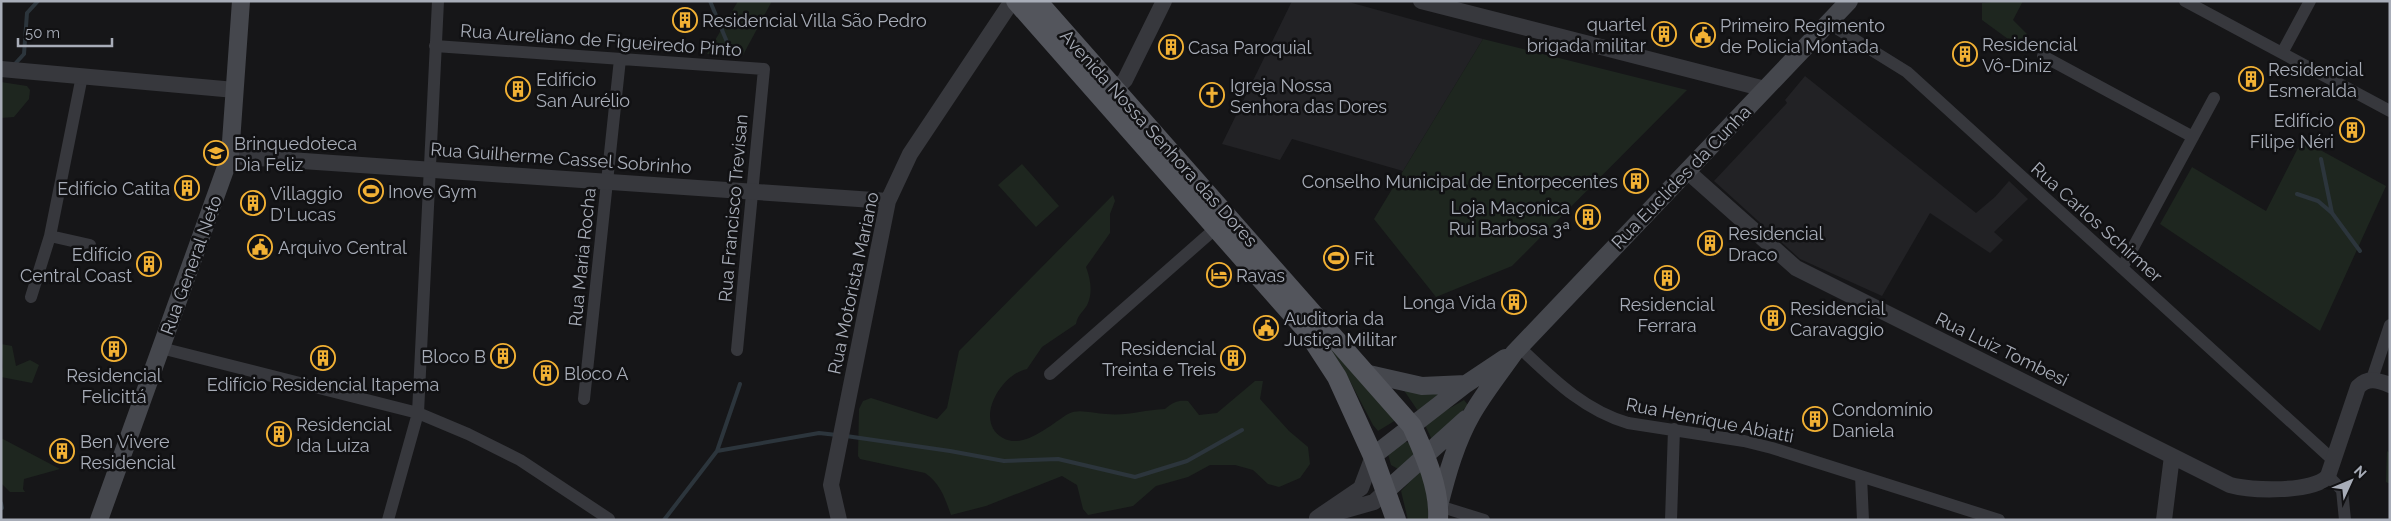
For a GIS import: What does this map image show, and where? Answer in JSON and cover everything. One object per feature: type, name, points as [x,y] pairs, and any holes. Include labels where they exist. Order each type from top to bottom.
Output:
[{"type":"main road","name":"Rua General Neto","points":[[99,520],[230,156],[242,1]]},
{"type":"main road","name":"Avenida Nossa Senhora das Dores","points":[[1016,1],[1110,95],[1369,374],[1412,426],[1425,456],[1438,513]]},
{"type":"main road","name":"Avenida Nossa Senhora das Dores","points":[[1037,1],[1216,228],[1307,331],[1337,377],[1373,456],[1396,520]]},
{"type":"main road","name":"Rua Euclides da Cunha","points":[[1438,513],[1448,471],[1472,413],[1516,350],[1849,1]]},
{"type":"main road","name":"Rua Euclides da Cunha","points":[[1373,456],[1466,384],[1516,350]]},
{"type":"main road","points":[[1369,374],[1422,386],[1466,384]]},
{"type":"main road","name":"Rua Euclides da Cunha","points":[[1386,491],[1472,413]]},
{"type":"street","points":[[388,520],[418,413],[438,1]]},
{"type":"street","name":"Rua Motorista Mariano","points":[[839,520],[831,485],[888,202],[910,154],[1012,1]]},
{"type":"street","points":[[1110,95],[1125,80],[1164,1]]},
{"type":"street","points":[[1421,1],[1765,89]]},
{"type":"street","points":[[2282,53],[2310,1]]},
{"type":"street","points":[[2188,2],[2282,53],[2388,105]]},
{"type":"street","name":"Rua Carlos Schirmer","points":[[1828,23],[1907,72],[2333,460]]},
{"type":"street","name":"Rua Aureliano de Figueiredo Pinto","points":[[436,46],[764,69]]},
{"type":"street","points":[[2043,56],[2193,137]]},
{"type":"street","name":"Rua Maria Rocha","points":[[584,399],[620,59]]},
{"type":"street","points":[[1,68],[235,90]]},
{"type":"street","name":"Rua Francisco Trevisan","points":[[737,350],[764,69]]},
{"type":"street","points":[[31,297],[50,236],[82,76]]},
{"type":"street","points":[[2122,268],[2214,98]]},
{"type":"street","name":"Rua Guilherme Cassel Sobrinho","points":[[230,156],[888,202]]},
{"type":"street","name":"Rua Luiz Tombesi","points":[[1687,171],[1796,268],[2230,485],[2256,489],[2299,487],[2324,482],[2328,476]]},
{"type":"street","points":[[1050,374],[1216,228]]},
{"type":"street","points":[[50,236],[90,245]]},
{"type":"street","points":[[2372,379],[2390,325]]},
{"type":"street","points":[[161,348],[418,413],[468,434],[520,460],[609,519]]},
{"type":"street","name":"Rua Henrique Abiatti","points":[[1516,350],[1561,386],[1597,411],[1628,423],[1674,429],[1772,448],[1999,520]]},
{"type":"street","points":[[2345,520],[2342,490],[2328,476],[2333,460],[2358,387],[2363,382],[2372,379],[2390,385]]},
{"type":"street","points":[[1671,520],[1674,429]]},
{"type":"street","points":[[1314,519],[1362,488],[1373,456]]},
{"type":"street","points":[[2164,520],[2172,456]]},
{"type":"street","points":[[1861,476],[1863,520]]},
{"type":"street","points":[[1314,519],[1374,502],[1386,491]]},
{"type":"street","points":[[1438,513],[1484,520]]},
{"type":"shaded area","points":[[738,1],[772,1],[743,55],[707,54]]},
{"type":"shaded area","points":[[1292,1],[1345,1],[1483,39],[1403,171],[1292,139],[1280,160],[1222,144]]},
{"type":"shaded area","points":[[2023,1],[2013,20],[2027,34],[2022,41],[2008,39],[1982,20],[1982,3]]},
{"type":"shaded area","points":[[1483,39],[1687,90],[1512,266],[1436,297],[1374,219]]},
{"type":"shaded area","points":[[1805,76],[1976,213],[1995,197],[2009,181],[2028,199],[1994,232],[2003,240],[1990,253],[1930,213],[1882,296],[1800,259],[1714,181],[1787,103],[1785,100]]},
{"type":"shaded area","points":[[1,82],[27,86],[30,90],[29,99],[14,117],[1,118]]},
{"type":"shaded area","points":[[2302,140],[2386,186],[2320,331],[2160,224],[2192,167],[2266,211]]},
{"type":"shaded area","points":[[1022,164],[1059,206],[1036,227],[998,185]]},
{"type":"shaded area","points":[[1113,195],[1115,201],[1110,214],[1110,233],[1086,267],[1091,289],[1087,306],[1078,317],[1076,324],[1042,347],[1027,369],[1017,373],[1000,389],[994,399],[991,410],[990,421],[994,430],[1003,438],[1011,441],[1020,441],[1046,429],[1072,412],[1129,414],[1165,409],[1178,401],[1188,401],[1199,415],[1217,413],[1255,381],[1263,381],[1260,399],[1289,431],[1308,447],[1310,464],[1300,478],[1279,487],[1268,484],[1253,470],[1235,465],[1210,465],[1188,477],[1156,486],[1133,506],[1088,515],[1083,509],[1077,485],[1062,476],[986,506],[951,515],[935,481],[925,473],[860,459],[858,456],[859,409],[863,401],[871,398],[937,419],[947,408],[959,351]]},
{"type":"shaded area","points":[[1271,274],[1396,420],[1378,431],[1342,366]]},
{"type":"shaded area","points":[[1,344],[12,346],[16,366],[30,360],[39,365],[32,383],[1,377],[3,367]]},
{"type":"shaded area","points":[[1401,386],[1447,391],[1418,411]]},
{"type":"shaded area","points":[[1464,400],[1468,405],[1433,442],[1424,423]]},
{"type":"shaded area","points":[[1,438],[60,469],[24,479],[23,489],[25,492],[10,492],[1,483]]},
{"type":"shaded area","points":[[1404,441],[1409,443],[1416,457],[1398,469],[1391,465],[1388,454]]},
{"type":"shaded area","points":[[2387,451],[2390,453],[2390,484],[2386,482]]},
{"type":"shaded area","points":[[1423,468],[1430,520],[1408,520],[1401,491]]},
{"type":"waterway","points":[[14,65],[24,54],[27,13],[38,1]]},
{"type":"waterway","points":[[710,1],[727,42]]},
{"type":"waterway","points":[[2321,159],[2332,213],[2360,251]]},
{"type":"waterway","points":[[2297,194],[2318,201],[2332,213]]},
{"type":"waterway","points":[[717,451],[740,384]]},
{"type":"waterway","points":[[846,436],[1004,461],[1058,459],[1135,477],[1187,461],[1242,430]]},
{"type":"waterway","points":[[664,520],[717,451],[819,433],[837,435]]},
{"type":"waterway","points":[[1,503],[2,508]]},
{"type":"place","name":"Residencial Villa São Pedro","points":[[685,20]]},
{"type":"place","name":"quartel brigada militar","points":[[1664,34]]},
{"type":"place","name":"Primeiro Regimento de Policia Montada","points":[[1703,35]]},
{"type":"place","name":"Casa Paroquial","points":[[1171,47]]},
{"type":"place","name":"Residencial Vô-Diniz","points":[[1965,54]]},
{"type":"place","name":"Residencial Esmeralda","points":[[2251,79]]},
{"type":"place","name":"Edifício San Aurélio","points":[[518,89]]},
{"type":"place","name":"Igreja Nossa Senhora das Dores","points":[[1212,95]]},
{"type":"place","name":"Edifício Filipe Néri","points":[[2352,130]]},
{"type":"place","name":"Brinquedoteca Dia Feliz","points":[[216,153]]},
{"type":"place","name":"Conselho Municipal de Entorpecentes","points":[[1636,181]]},
{"type":"place","name":"Edifício Catita","points":[[187,188]]},
{"type":"place","name":"Inove Gym","points":[[371,191]]},
{"type":"place","name":"Villaggio D'Lucas","points":[[253,203]]},
{"type":"place","name":"Loja Maçonica Rui Barbosa 3ª","points":[[1588,217]]},
{"type":"place","name":"Residencial Draco","points":[[1710,243]]},
{"type":"place","name":"Arquivo Central","points":[[260,247]]},
{"type":"place","name":"Fit","points":[[1336,258]]},
{"type":"place","name":"Edifício Central Coast","points":[[149,264]]},
{"type":"place","name":"Ravas","points":[[1219,275]]},
{"type":"place","name":"Residencial Ferrara","points":[[1667,278]]},
{"type":"place","name":"Longa Vida","points":[[1514,302]]},
{"type":"place","name":"Residencial Caravaggio","points":[[1773,318]]},
{"type":"place","name":"Auditoria da Justiça Militar","points":[[1266,328]]},
{"type":"place","name":"Residencial Felicittá","points":[[114,349]]},
{"type":"place","name":"Bloco B","points":[[503,356]]},
{"type":"place","name":"Edifício Residencial Itapema","points":[[323,358]]},
{"type":"place","name":"Residencial Treinta e Treis","points":[[1233,358]]},
{"type":"place","name":"Bloco A","points":[[546,373]]},
{"type":"place","name":"Condomínio Daniela","points":[[1815,419]]},
{"type":"place","name":"Residencial Ida Luiza","points":[[279,434]]},
{"type":"place","name":"Ben Vivere Residencial","points":[[62,451]]}]
